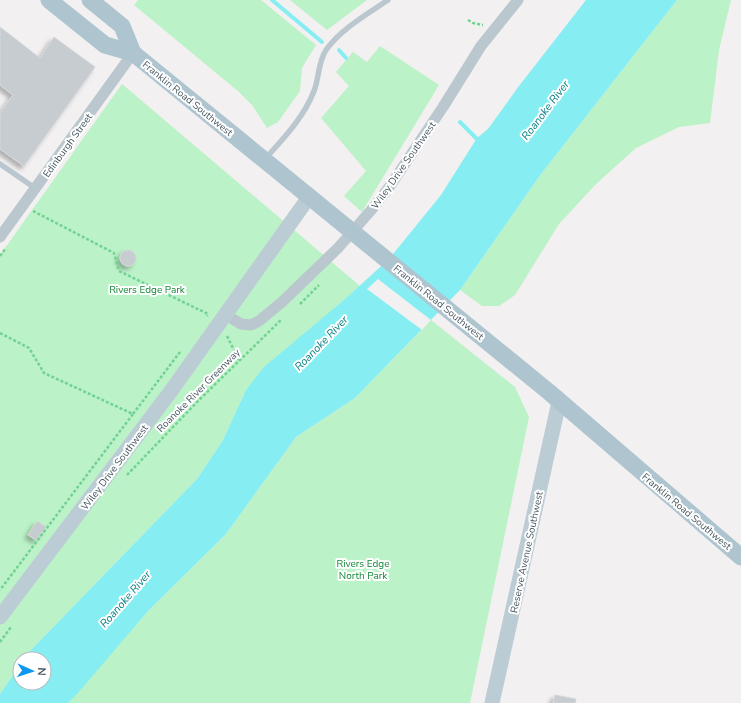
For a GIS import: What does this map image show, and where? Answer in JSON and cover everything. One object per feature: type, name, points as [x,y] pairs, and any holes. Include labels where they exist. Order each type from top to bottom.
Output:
[{"type":"main road","name":"Franklin Road Southwest","points":[[49,0],[105,44],[133,53],[455,315],[741,557]]},
{"type":"main road","name":"Franklin Road Southwest","points":[[96,3],[122,26],[133,53]]},
{"type":"street","name":"Wiley Drive Southwest","points":[[226,315],[241,324],[251,325],[259,321],[282,302],[338,248],[390,186],[443,107],[481,46],[518,0]]},
{"type":"street","name":"Edinburgh Street","points":[[4,241],[35,188],[133,53]]},
{"type":"street","name":"Wiley Drive Southwest","points":[[0,617],[167,397],[309,197]]},
{"type":"street","name":"Reserve Avenue Southwest","points":[[492,703],[559,402]]},
{"type":"lane","points":[[264,160],[291,130],[304,111],[314,91],[319,70],[326,51],[352,25],[388,0]]},
{"type":"lane","points":[[0,164],[35,188]]},
{"type":"path","points":[[28,216],[32,210],[114,253],[119,271],[208,314],[203,320]]},
{"type":"path","points":[[0,256],[4,241]]},
{"type":"path","points":[[296,308],[322,282]]},
{"type":"path","name":"Roanoke River Greenway","points":[[127,475],[239,360],[284,318]]},
{"type":"path","points":[[0,333],[29,348],[44,373],[133,414]]},
{"type":"path","points":[[225,333],[239,360]]},
{"type":"path","points":[[0,590],[180,351]]},
{"type":"path","points":[[0,642],[13,625]]},
{"type":"green space","points":[[138,0],[261,0],[316,45],[302,68],[300,91],[278,122],[267,128],[252,105],[239,92],[134,5]]},
{"type":"green space","points":[[290,0],[367,0],[327,30]]},
{"type":"green space","points":[[677,0],[731,0],[719,50],[710,123],[679,127],[636,148],[596,184],[559,224],[515,295],[499,306],[482,306],[460,290],[541,174]]},
{"type":"green space","points":[[380,46],[439,85],[362,212],[344,196],[366,171],[321,118],[349,86],[336,72],[353,52],[367,62]]},
{"type":"green space","name":"Rivers Edge Park","points":[[122,84],[360,286],[315,325],[246,390],[223,440],[197,479],[30,651],[12,651],[12,677],[0,694],[0,255]]},
{"type":"green space","name":"Rivers Edge North Park","points":[[431,320],[515,387],[529,417],[470,703],[68,703],[149,610],[226,534],[296,437],[355,398]]},
{"type":"water","name":"Roanoke River","points":[[586,0],[677,0],[541,174],[460,290],[355,398],[296,437],[226,534],[149,610],[77,694],[68,703],[0,703],[0,694],[12,677],[12,691],[52,691],[52,651],[30,651],[197,479],[223,440],[246,390],[264,367],[345,299],[389,259],[441,195],[477,138],[488,129],[519,86]]},
{"type":"pier","points":[[378,279],[431,320],[422,330],[367,289]]},
{"type":"building","points":[[0,27],[40,58],[54,37],[95,67],[24,166],[0,149],[0,113],[13,95],[0,85]]},
{"type":"building","points":[[125,250],[131,250],[136,255],[134,264],[131,266],[125,266],[120,261],[120,255]]},
{"type":"building","points":[[37,521],[46,527],[36,540],[28,535]]},
{"type":"building","points":[[555,695],[576,699],[575,703],[553,703]]},
{"type":"waterway","points":[[272,0],[322,42]]},
{"type":"waterway","points":[[339,50],[346,58]]},
{"type":"waterway","points":[[460,122],[480,142]]}]
